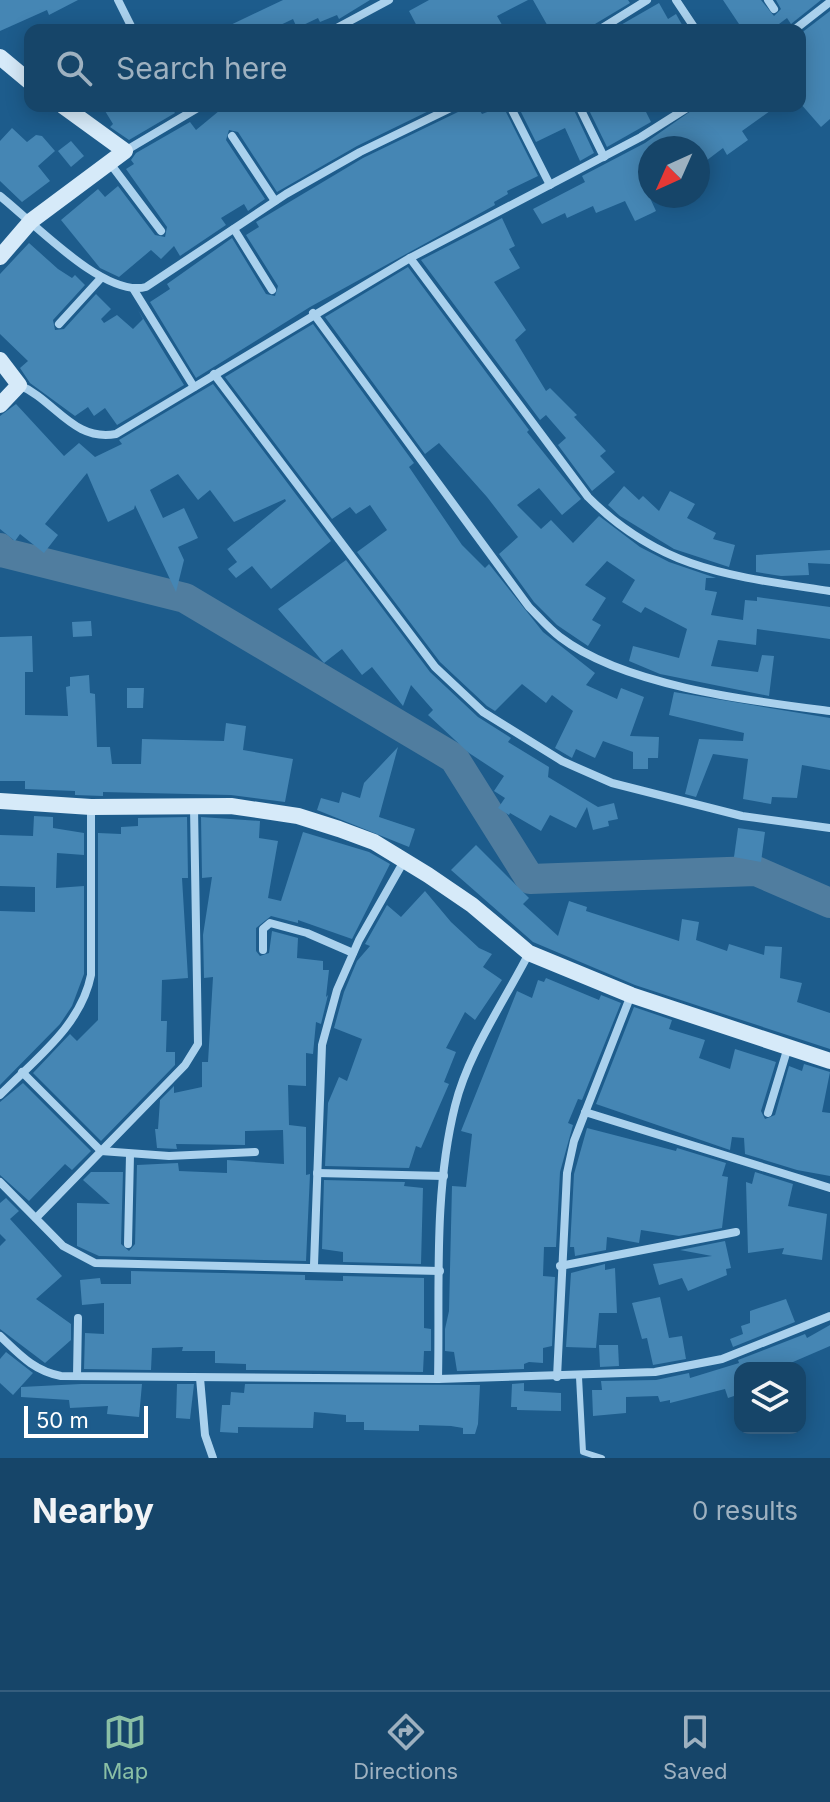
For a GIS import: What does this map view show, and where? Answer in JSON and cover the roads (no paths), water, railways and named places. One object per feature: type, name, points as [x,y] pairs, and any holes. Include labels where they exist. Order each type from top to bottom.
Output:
[{"type":"street","points":[[118,0],[130,24]]},
{"type":"street","points":[[344,24],[389,0]]},
{"type":"street","points":[[609,24],[647,0]]},
{"type":"street","points":[[676,0],[692,24]]},
{"type":"street","points":[[768,0],[774,9]]},
{"type":"street","points":[[802,24],[830,2]]},
{"type":"street","points":[[0,57],[24,77]]},
{"type":"street","points":[[71,112],[125,151]]},
{"type":"street","points":[[182,112],[184,116]]},
{"type":"street","points":[[0,257],[31,221],[125,151],[191,112]]},
{"type":"street","points":[[0,196],[101,278],[134,290],[146,287],[275,201],[360,152],[443,112]]},
{"type":"street","points":[[513,112],[550,185]]},
{"type":"street","points":[[582,112],[604,157]]},
{"type":"street","points":[[0,360],[19,385],[37,395],[71,424],[100,437],[116,434],[313,313],[410,258],[604,157],[680,112]]},
{"type":"street","points":[[232,136],[275,201]]},
{"type":"street","points":[[109,162],[161,231]]},
{"type":"street","points":[[234,229],[272,290]]},
{"type":"street","points":[[410,258],[588,497],[620,526],[643,542],[709,571],[830,591]]},
{"type":"street","points":[[59,324],[101,278]]},
{"type":"street","points":[[134,290],[194,387]]},
{"type":"street","points":[[313,313],[529,607],[559,637],[593,656],[650,676],[767,703],[830,711]]},
{"type":"street","points":[[214,374],[435,667],[483,712],[562,761],[612,783],[742,816],[830,828]]},
{"type":"street","points":[[0,405],[19,385]]},
{"type":"street","points":[[0,801],[91,807],[231,806],[298,816],[374,842],[472,905],[529,953],[631,995],[830,1061]]},
{"type":"street","points":[[36,1218],[185,1065],[198,1044],[194,806]]},
{"type":"street","points":[[0,1095],[71,1022],[87,994],[91,975],[91,807]]},
{"type":"street","points":[[314,1265],[322,1045],[337,990],[353,953],[404,860]]},
{"type":"street","points":[[263,950],[263,929],[270,923],[307,933],[353,953]]},
{"type":"street","points":[[438,1379],[444,1176],[455,1105],[466,1075],[529,953]]},
{"type":"street","points":[[557,1377],[560,1266],[567,1173],[585,1112],[631,995]]},
{"type":"street","points":[[768,1113],[788,1047]]},
{"type":"street","points":[[22,1072],[101,1151],[130,1155],[255,1152]]},
{"type":"street","points":[[585,1112],[830,1188]]},
{"type":"street","points":[[128,1244],[130,1155]]},
{"type":"street","points":[[317,1173],[444,1176]]},
{"type":"street","points":[[0,1182],[63,1246],[95,1263],[314,1265],[440,1271]]},
{"type":"street","points":[[560,1266],[736,1232]]},
{"type":"street","points":[[0,1336],[43,1372],[77,1376],[579,1377],[655,1372],[722,1359],[830,1316]]},
{"type":"street","points":[[77,1376],[78,1318]]},
{"type":"street","points":[[200,1378],[205,1435],[213,1458]]},
{"type":"lane","points":[[579,1377],[581,1455],[602,1458]]},
{"type":"waterway","points":[[0,548],[5,553],[185,598],[454,758],[530,879],[756,871],[830,903]]}]
